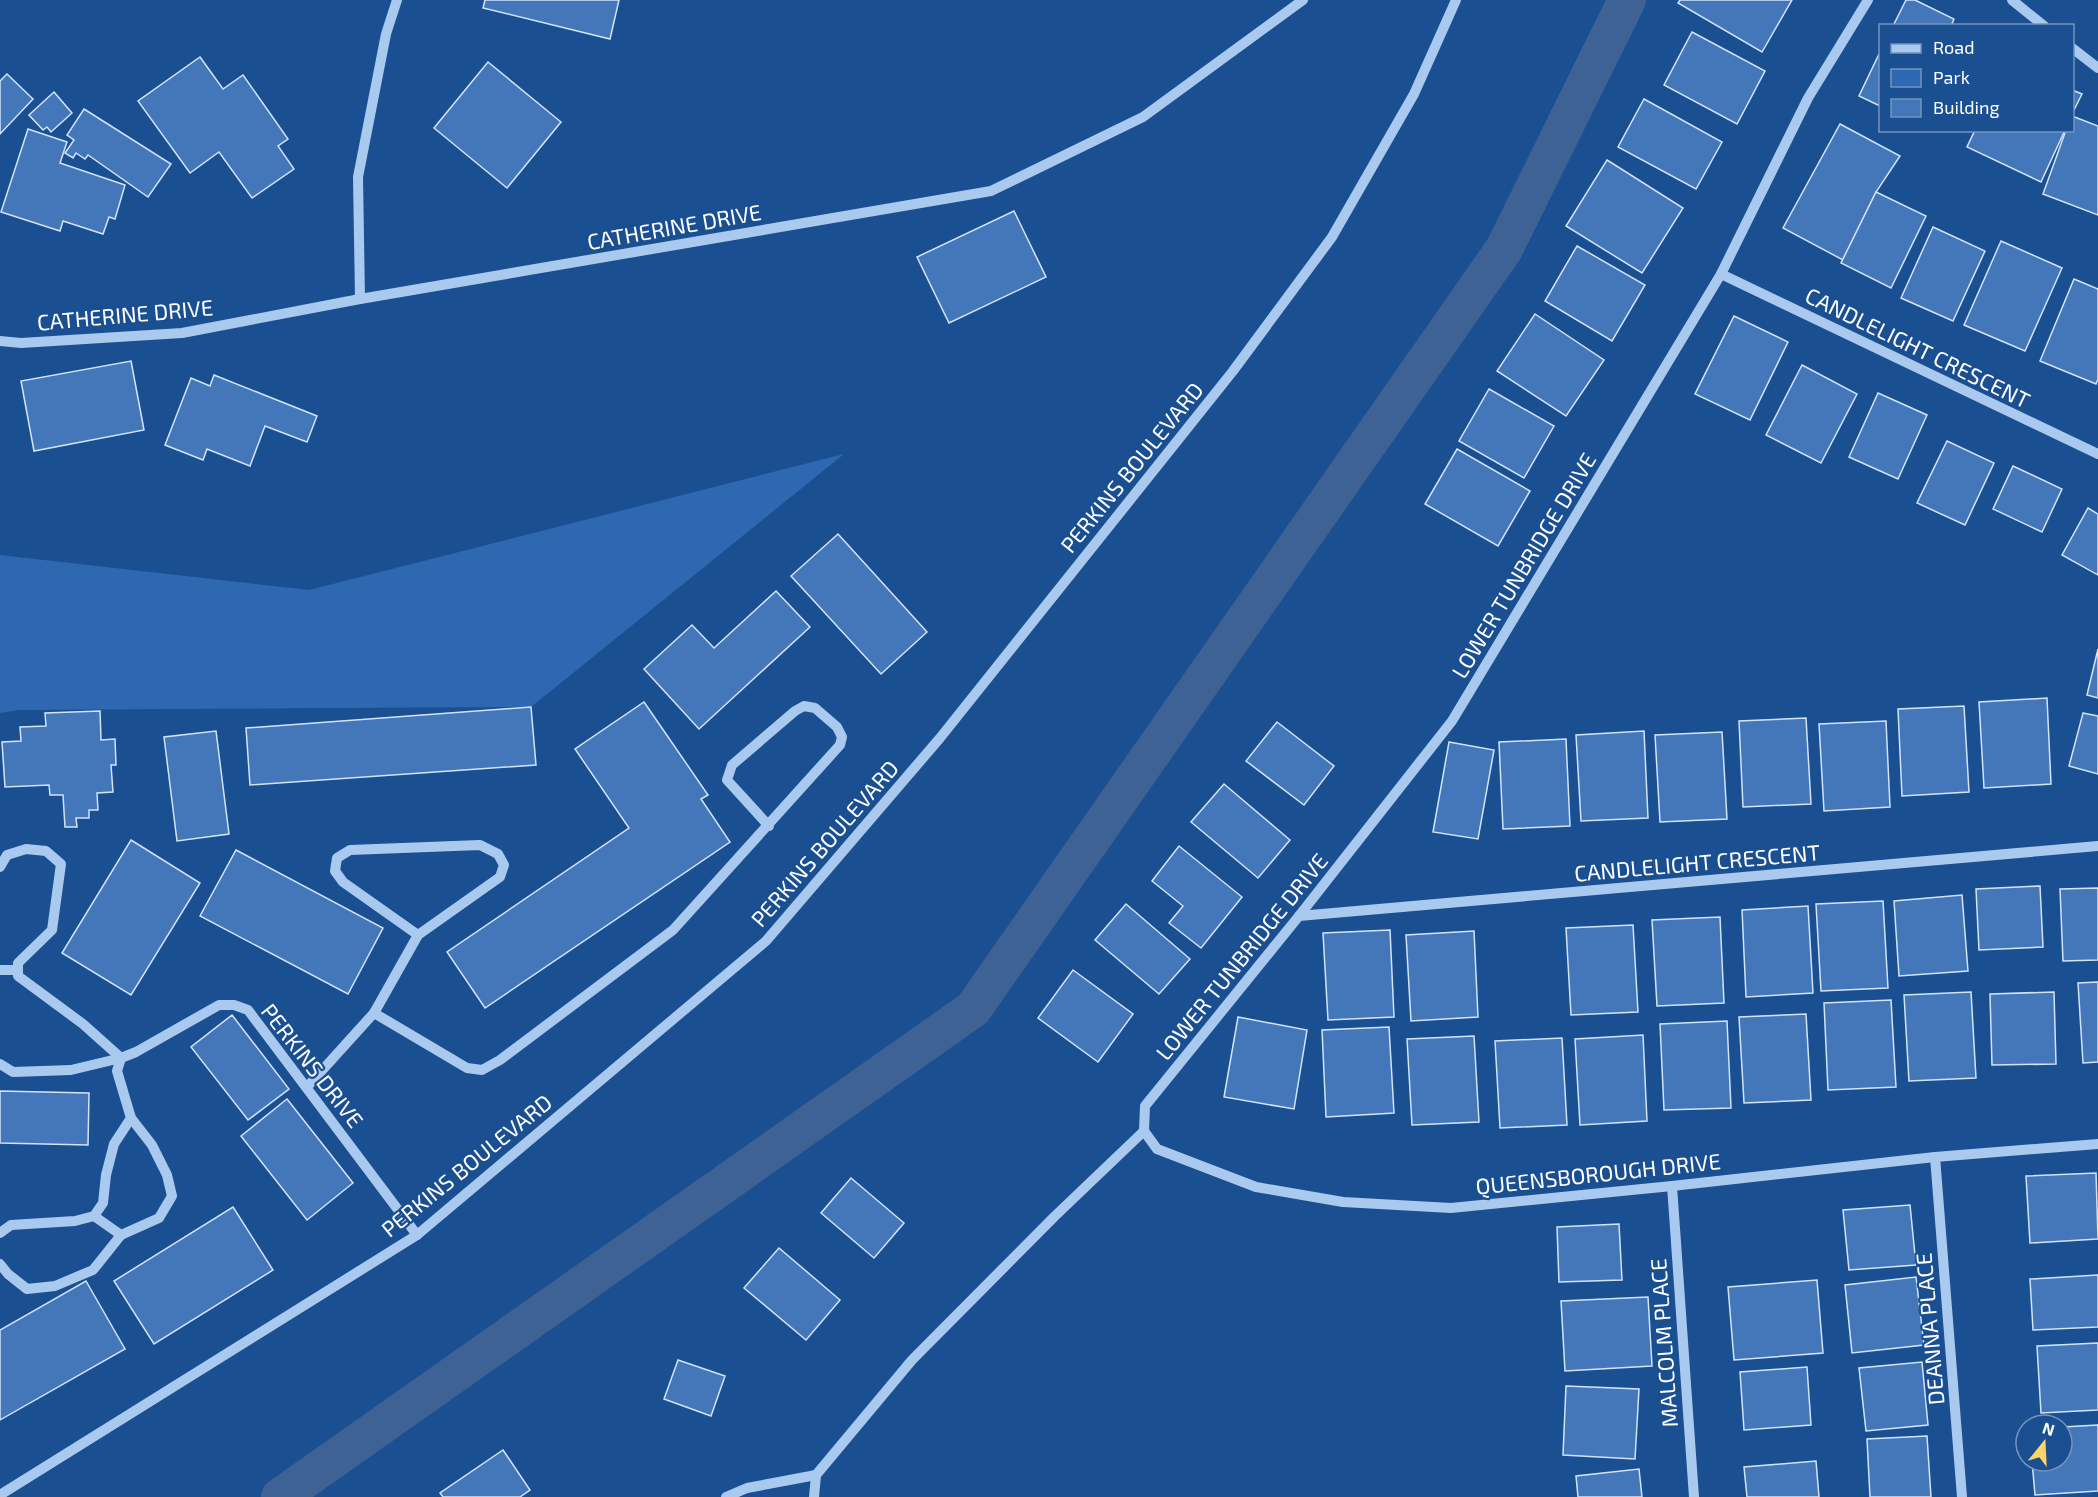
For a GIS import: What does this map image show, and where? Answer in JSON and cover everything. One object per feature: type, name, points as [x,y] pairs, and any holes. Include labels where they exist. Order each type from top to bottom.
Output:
[{"type":"street","points":[[360,299],[358,177],[386,34],[397,0]]},
{"type":"street","name":"CATHERINE DRIVE","points":[[0,339],[21,343],[182,333],[360,299],[991,191],[1143,117],[1303,0]]},
{"type":"street","name":"PERKINS BOULEVARD","points":[[0,1495],[417,1235],[766,941],[939,738],[1233,371],[1332,237],[1414,94],[1456,0]]},
{"type":"street","name":"LOWER TUNBRIDGE DRIVE","points":[[1144,1131],[1145,1106],[1299,916],[1452,721],[1721,274],[1808,98],[1868,0]]},
{"type":"street","points":[[2012,0],[2042,24]]},
{"type":"street","points":[[2074,49],[2098,68]]},
{"type":"street","name":"CANDLELIGHT CRESCENT","points":[[1721,274],[2098,454]]},
{"type":"street","points":[[374,1013],[467,1068],[483,1070],[500,1060],[673,930],[769,826],[840,745],[842,737],[837,727],[815,708],[804,706],[795,711],[732,765],[728,772],[727,780],[769,826]]},
{"type":"street","points":[[307,1087],[374,1013],[418,934],[500,877],[504,865],[498,854],[480,845],[350,850],[337,858],[335,871],[343,882],[418,934]]},
{"type":"street","name":"CANDLELIGHT CRESCENT","points":[[1299,916],[2098,846]]},
{"type":"street","points":[[0,867],[7,855],[26,849],[46,851],[61,864],[52,930],[18,963],[18,976],[83,1024],[121,1058],[117,1071],[131,1118],[152,1145],[167,1175],[172,1196],[159,1218],[121,1235],[93,1270],[55,1286],[27,1289],[8,1274],[0,1264]]},
{"type":"street","points":[[0,969],[18,970]]},
{"type":"street","name":"PERKINS DRIVE","points":[[0,1064],[13,1072],[71,1070],[136,1052],[219,1005],[234,1005],[248,1010],[417,1235]]},
{"type":"street","points":[[0,1233],[11,1225],[75,1221],[94,1216],[103,1203],[106,1175],[114,1144],[131,1118]]},
{"type":"street","points":[[814,1497],[816,1475],[912,1360],[1055,1216],[1144,1131]]},
{"type":"street","name":"QUEENSBOROUGH DRIVE","points":[[1144,1131],[1157,1149],[1256,1187],[1343,1202],[1451,1208],[1935,1157],[2098,1144]]},
{"type":"street","name":"DEANNA PLACE","points":[[1935,1157],[1962,1497]]},
{"type":"street","name":"MALCOLM PLACE","points":[[1672,1186],[1694,1497]]},
{"type":"street","points":[[94,1216],[121,1235]]},
{"type":"street","points":[[726,1497],[747,1488],[816,1475]]},
{"type":"green space","points":[[844,454],[531,707],[19,710],[0,713],[0,555],[309,590]]},
{"type":"building","points":[[485,0],[619,0],[610,39],[483,8]]},
{"type":"building","points":[[1680,0],[1792,0],[1762,52],[1678,3]]},
{"type":"building","points":[[1906,0],[1915,0],[1954,19],[1952,24],[1894,24]]},
{"type":"building","points":[[1692,32],[1765,71],[1737,124],[1664,85]]},
{"type":"building","points":[[1879,54],[1879,106],[1859,96]]},
{"type":"building","points":[[200,57],[223,89],[243,75],[288,139],[278,146],[294,169],[252,198],[219,152],[190,173],[138,101]]},
{"type":"building","points":[[488,62],[561,122],[507,188],[434,128]]},
{"type":"building","points":[[7,74],[33,99],[0,134],[0,81]]},
{"type":"building","points":[[2074,91],[2082,94],[2074,110]]},
{"type":"building","points":[[54,92],[72,113],[51,132],[47,127],[43,130],[29,115]]},
{"type":"building","points":[[1644,99],[1722,142],[1696,189],[1618,147]]},
{"type":"building","points":[[84,109],[171,164],[148,197],[88,155],[85,159],[76,153],[73,158],[65,153],[74,140],[67,135]]},
{"type":"building","points":[[2074,117],[2098,126],[2098,215],[2043,194],[2065,132],[2074,132]]},
{"type":"building","points":[[1840,124],[1900,156],[1876,192],[1843,260],[1783,228]]},
{"type":"building","points":[[28,129],[67,142],[60,163],[125,185],[115,219],[109,217],[103,234],[63,221],[60,231],[1,212]]},
{"type":"building","points":[[1974,132],[2064,132],[2041,182],[1967,147]]},
{"type":"building","points":[[1607,160],[1683,208],[1642,273],[1566,226]]},
{"type":"building","points":[[1876,192],[1926,216],[1891,288],[1841,263]]},
{"type":"building","points":[[1014,211],[1046,277],[949,323],[917,257]]},
{"type":"building","points":[[1933,227],[1985,251],[1953,321],[1901,298]]},
{"type":"building","points":[[2001,241],[2062,268],[2025,351],[1964,325]]},
{"type":"building","points":[[1577,246],[1645,285],[1612,341],[1545,301]]},
{"type":"building","points":[[2074,279],[2098,289],[2098,379],[2096,384],[2040,361]]},
{"type":"building","points":[[1535,314],[1604,360],[1566,416],[1497,371]]},
{"type":"building","points":[[1734,316],[1788,342],[1750,420],[1695,394]]},
{"type":"building","points":[[131,361],[144,430],[34,451],[21,381]]},
{"type":"building","points":[[1802,365],[1857,394],[1821,463],[1766,435]]},
{"type":"building","points":[[214,375],[317,416],[307,442],[265,426],[250,466],[207,449],[203,460],[165,445],[191,378],[210,386]]},
{"type":"building","points":[[1489,389],[1554,426],[1524,478],[1459,441]]},
{"type":"building","points":[[1878,393],[1927,415],[1898,479],[1849,457]]},
{"type":"building","points":[[1947,441],[1994,463],[1965,525],[1917,503]]},
{"type":"building","points":[[1457,449],[1530,491],[1498,546],[1425,504]]},
{"type":"building","points":[[2013,466],[2062,489],[2042,532],[1993,509]]},
{"type":"building","points":[[2088,508],[2098,514],[2098,575],[2062,555]]},
{"type":"building","points":[[838,534],[927,632],[881,674],[791,576]]},
{"type":"building","points":[[776,591],[810,627],[699,729],[644,669],[692,625],[714,648]]},
{"type":"building","points":[[2098,649],[2098,698],[2087,695]]},
{"type":"building","points":[[2047,698],[2051,784],[1984,788],[1979,702]]},
{"type":"building","points":[[644,702],[708,795],[701,799],[730,842],[485,1008],[447,952],[629,828],[575,749]]},
{"type":"building","points":[[1964,706],[1969,792],[1902,796],[1898,709]]},
{"type":"building","points":[[531,707],[536,765],[250,785],[246,728]]},
{"type":"building","points":[[100,711],[101,740],[115,739],[116,765],[111,765],[113,792],[97,793],[98,810],[89,810],[89,818],[76,818],[77,827],[65,827],[63,795],[50,795],[49,785],[5,787],[2,742],[21,741],[20,727],[46,726],[45,713]]},
{"type":"building","points":[[2083,713],[2098,716],[2098,774],[2069,766]]},
{"type":"building","points":[[1806,718],[1811,804],[1743,807],[1739,721]]},
{"type":"building","points":[[1886,721],[1890,807],[1824,811],[1819,724]]},
{"type":"building","points":[[1277,722],[1334,766],[1304,805],[1246,761]]},
{"type":"building","points":[[216,731],[229,834],[177,841],[164,737]]},
{"type":"building","points":[[1644,731],[1648,818],[1581,821],[1576,735]]},
{"type":"building","points":[[1722,732],[1727,819],[1660,822],[1655,735]]},
{"type":"building","points":[[1566,739],[1570,826],[1503,829],[1499,742]]},
{"type":"building","points":[[1449,742],[1494,750],[1478,839],[1433,832]]},
{"type":"building","points":[[1224,784],[1290,840],[1258,878],[1191,822]]},
{"type":"building","points":[[131,840],[200,883],[131,995],[62,953]]},
{"type":"building","points":[[1179,846],[1242,897],[1201,948],[1169,923],[1183,906],[1152,881]]},
{"type":"building","points":[[236,850],[383,928],[348,994],[200,916]]},
{"type":"building","points":[[2040,886],[2043,947],[1979,950],[1976,889]]},
{"type":"building","points":[[2098,888],[2098,960],[2063,961],[2060,889]]},
{"type":"building","points":[[1962,895],[1968,971],[1899,976],[1894,901]]},
{"type":"building","points":[[1883,901],[1888,988],[1821,991],[1816,904]]},
{"type":"building","points":[[1126,904],[1190,959],[1159,994],[1095,940]]},
{"type":"building","points":[[1808,906],[1813,993],[1746,997],[1742,910]]},
{"type":"building","points":[[1720,917],[1724,1003],[1657,1006],[1652,920]]},
{"type":"building","points":[[1633,925],[1638,1012],[1571,1015],[1566,928]]},
{"type":"building","points":[[1390,930],[1394,1017],[1328,1020],[1323,933]]},
{"type":"building","points":[[1474,931],[1478,1017],[1411,1021],[1406,935]]},
{"type":"building","points":[[1073,970],[1133,1014],[1098,1062],[1038,1018]]},
{"type":"building","points":[[2098,982],[2098,1062],[2083,1063],[2078,983]]},
{"type":"building","points":[[1971,992],[1976,1078],[1909,1081],[1904,995]]},
{"type":"building","points":[[2054,992],[2056,1064],[1992,1065],[1990,994]]},
{"type":"building","points":[[1891,1000],[1896,1087],[1828,1090],[1824,1003]]},
{"type":"building","points":[[1806,1014],[1811,1100],[1744,1103],[1739,1017]]},
{"type":"building","points":[[232,1015],[289,1089],[248,1120],[191,1047]]},
{"type":"building","points":[[1238,1017],[1307,1030],[1294,1109],[1224,1097]]},
{"type":"building","points":[[1727,1021],[1731,1108],[1664,1110],[1660,1024]]},
{"type":"building","points":[[1389,1027],[1394,1113],[1326,1117],[1322,1030]]},
{"type":"building","points":[[1643,1035],[1647,1121],[1580,1125],[1575,1039]]},
{"type":"building","points":[[1474,1036],[1479,1122],[1412,1125],[1407,1039]]},
{"type":"building","points":[[1562,1038],[1567,1125],[1500,1128],[1495,1041]]},
{"type":"building","points":[[0,1091],[89,1093],[88,1145],[0,1143]]},
{"type":"building","points":[[287,1099],[353,1183],[307,1220],[241,1136]]},
{"type":"building","points":[[2096,1173],[2098,1239],[2030,1243],[2026,1176]]},
{"type":"building","points":[[851,1178],[904,1223],[874,1258],[821,1213]]},
{"type":"building","points":[[1910,1205],[1916,1265],[1849,1270],[1843,1210]]},
{"type":"building","points":[[233,1207],[273,1270],[154,1344],[114,1281]]},
{"type":"building","points":[[1619,1224],[1622,1280],[1559,1282],[1557,1227]]},
{"type":"building","points":[[779,1248],[840,1300],[806,1340],[744,1288]]},
{"type":"building","points":[[2098,1275],[2098,1327],[2033,1330],[2030,1279]]},
{"type":"building","points":[[1916,1277],[1924,1345],[1852,1353],[1845,1285]]},
{"type":"building","points":[[1817,1280],[1823,1353],[1734,1360],[1728,1287]]},
{"type":"building","points":[[86,1281],[125,1349],[0,1420],[0,1330]]},
{"type":"building","points":[[1648,1297],[1652,1366],[1565,1371],[1561,1301]]},
{"type":"building","points":[[2098,1343],[2098,1410],[2041,1413],[2037,1346]]},
{"type":"building","points":[[678,1360],[725,1376],[711,1416],[664,1399]]},
{"type":"building","points":[[1922,1362],[1928,1425],[1866,1431],[1859,1368]]},
{"type":"building","points":[[1807,1367],[1811,1425],[1744,1430],[1740,1372]]},
{"type":"building","points":[[1566,1386],[1639,1389],[1635,1459],[1563,1455]]},
{"type":"building","points":[[2098,1425],[2098,1491],[2035,1495],[2033,1473],[2074,1473],[2074,1426]]},
{"type":"building","points":[[1927,1436],[1931,1497],[1870,1497],[1867,1439]]},
{"type":"building","points":[[503,1450],[530,1490],[520,1497],[443,1497],[440,1493]]},
{"type":"building","points":[[1816,1461],[1819,1497],[1747,1497],[1744,1467]]},
{"type":"building","points":[[1639,1469],[1642,1497],[1578,1497],[1576,1476]]},
{"type":"waterway","points":[[280,1497],[973,1009],[1504,249],[1627,0]]}]
